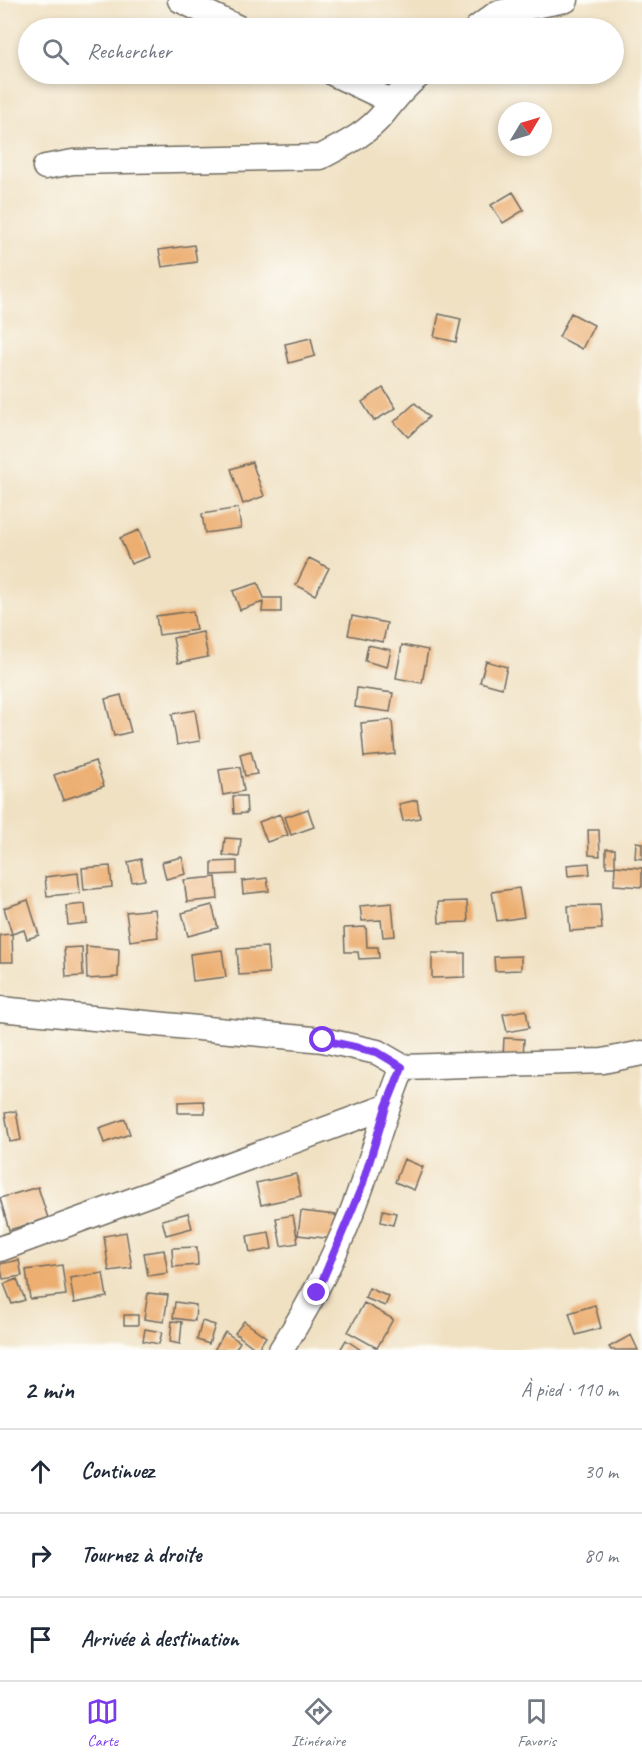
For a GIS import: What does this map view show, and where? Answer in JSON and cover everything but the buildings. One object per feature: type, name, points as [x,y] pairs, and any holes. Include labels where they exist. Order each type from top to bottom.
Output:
[{"type":"street","points":[[180,0],[218,18]]},
{"type":"street","points":[[490,18],[496,13],[566,0]]},
{"type":"street","points":[[355,84],[391,101]]},
{"type":"street","points":[[45,166],[73,162],[321,157],[353,140],[382,115],[391,101],[410,84]]},
{"type":"street","points":[[0,1009],[323,1040],[377,1052],[402,1067],[603,1062],[642,1053]]},
{"type":"street","points":[[281,1350],[321,1282],[362,1186],[386,1107],[402,1067]]},
{"type":"street","points":[[0,1249],[386,1107]]},
{"type":"route","points":[[317,1293],[362,1186],[386,1107],[402,1067],[377,1052],[323,1040]]}]
